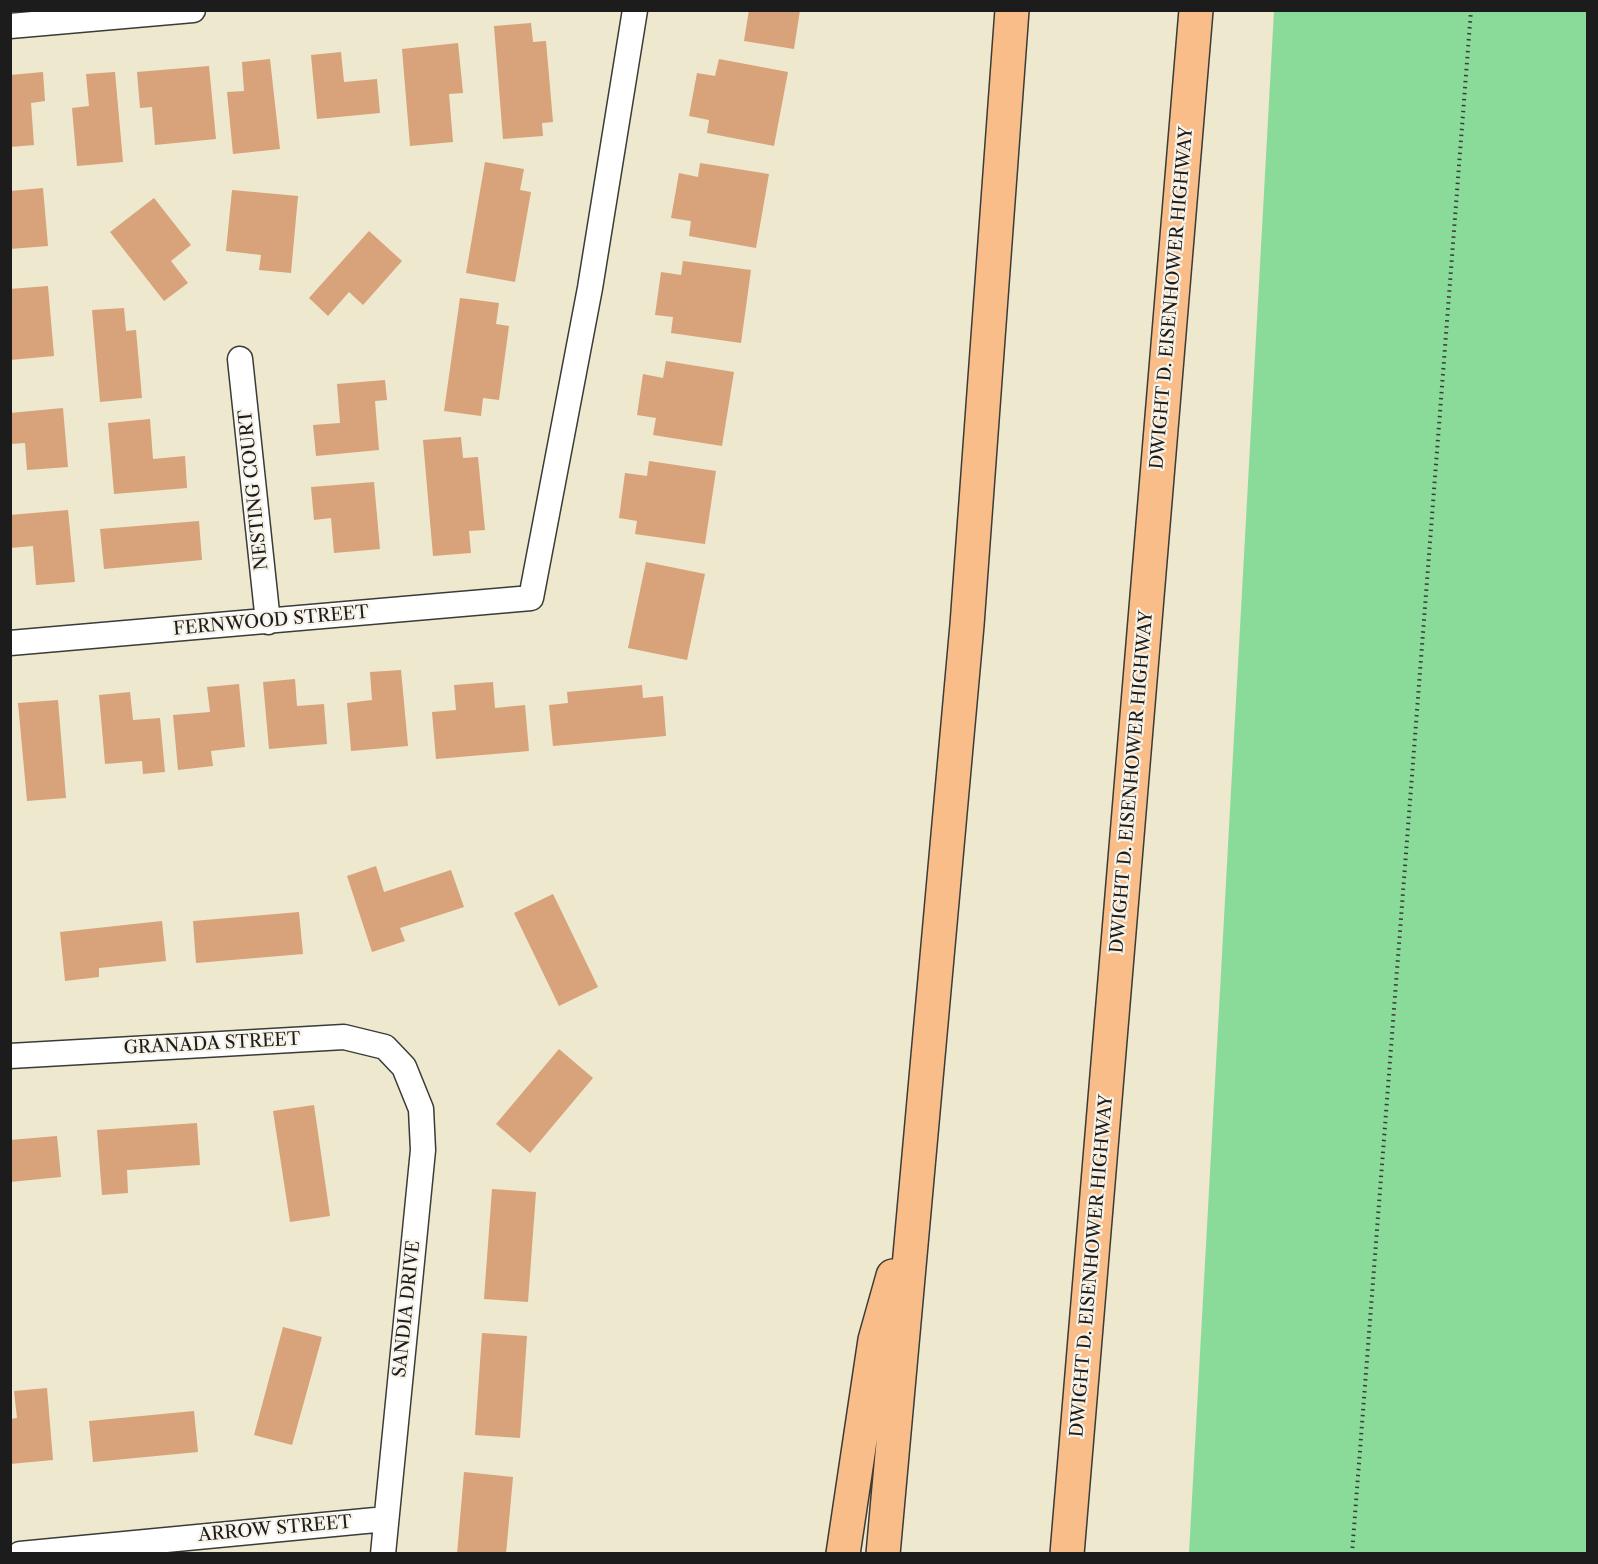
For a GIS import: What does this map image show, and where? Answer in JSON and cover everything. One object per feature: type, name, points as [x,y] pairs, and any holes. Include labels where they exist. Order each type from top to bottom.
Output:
[{"type":"highway","points":[[883,1554],[913,1202],[967,625],[1012,10]]},
{"type":"highway","name":"DWIGHT D. EISENHOWER HIGHWAY","points":[[1066,1554],[1196,10]]},
{"type":"highway","points":[[843,1554],[875,1340],[913,1202]]},
{"type":"street","points":[[10,26],[193,10]]},
{"type":"street","name":"FERNWOOD STREET","points":[[10,643],[531,598],[590,288],[635,10]]},
{"type":"street","name":"NESTING COURT","points":[[240,359],[268,622]]},
{"type":"street","name":"GRANADA STREET","points":[[10,1056],[344,1037],[385,1047],[404,1067]]},
{"type":"street","name":"SANDIA DRIVE","points":[[383,1554],[423,1150],[421,1109],[404,1067]]},
{"type":"street","name":"ARROW STREET","points":[[20,1554],[386,1519]]},
{"type":"path","points":[[1352,1554],[1471,10]]},
{"type":"green space","points":[[1274,11],[1587,11],[1587,1553],[1189,1553]]},
{"type":"building","points":[[749,10],[800,10],[794,49],[744,41]]},
{"type":"building","points":[[531,23],[533,42],[546,41],[553,122],[542,123],[543,136],[503,139],[494,26]]},
{"type":"building","points":[[458,43],[463,93],[449,94],[453,142],[410,146],[402,49]]},
{"type":"building","points":[[341,52],[344,82],[377,79],[380,113],[317,119],[311,55]]},
{"type":"building","points":[[270,59],[280,149],[233,154],[227,92],[244,91],[242,62]]},
{"type":"building","points":[[719,59],[788,72],[774,146],[707,133],[709,120],[689,116],[697,73],[715,76]]},
{"type":"building","points":[[209,66],[216,139],[155,145],[152,107],[140,108],[137,72]]},
{"type":"building","points":[[43,72],[45,101],[31,103],[34,145],[10,147],[10,75]]},
{"type":"building","points":[[115,72],[123,162],[77,166],[72,108],[89,106],[86,74]]},
{"type":"building","points":[[485,162],[524,169],[520,190],[531,192],[515,282],[466,273]]},
{"type":"building","points":[[700,163],[769,174],[756,248],[689,236],[691,221],[671,218],[679,173],[698,177]]},
{"type":"building","points":[[43,188],[48,246],[10,249],[10,191]]},
{"type":"building","points":[[232,190],[298,196],[291,273],[259,270],[261,255],[226,251]]},
{"type":"building","points":[[154,198],[191,245],[171,261],[188,283],[164,301],[110,232]]},
{"type":"building","points":[[369,231],[402,261],[363,305],[349,292],[328,316],[309,298]]},
{"type":"building","points":[[683,261],[751,270],[741,343],[671,333],[673,317],[655,315],[661,272],[681,275]]},
{"type":"building","points":[[48,286],[54,356],[10,360],[10,289]]},
{"type":"building","points":[[460,298],[499,303],[496,324],[509,326],[499,400],[483,398],[481,416],[444,411]]},
{"type":"building","points":[[124,308],[126,331],[136,330],[142,398],[100,402],[92,310]]},
{"type":"building","points":[[666,361],[734,372],[722,446],[653,435],[656,418],[637,415],[643,374],[663,378]]},
{"type":"building","points":[[385,380],[387,400],[375,401],[379,450],[316,456],[313,425],[340,423],[337,384]]},
{"type":"building","points":[[63,408],[68,467],[27,470],[25,443],[10,444],[10,413]]},
{"type":"building","points":[[150,419],[153,459],[185,456],[187,488],[114,494],[108,423]]},
{"type":"building","points":[[461,437],[463,458],[478,457],[485,530],[469,531],[471,553],[433,556],[423,440]]},
{"type":"building","points":[[649,461],[716,471],[705,544],[635,534],[637,521],[619,518],[625,473],[647,476]]},
{"type":"building","points":[[374,482],[380,549],[334,553],[331,518],[314,520],[311,487]]},
{"type":"building","points":[[68,510],[75,582],[36,585],[33,546],[10,548],[10,515]]},
{"type":"building","points":[[199,521],[202,560],[104,569],[100,529]]},
{"type":"building","points":[[646,562],[705,574],[687,660],[628,648]]},
{"type":"building","points":[[401,670],[408,746],[351,751],[347,703],[372,700],[370,672]]},
{"type":"building","points":[[295,679],[297,706],[324,704],[327,744],[269,749],[263,682]]},
{"type":"building","points":[[493,682],[495,708],[525,705],[529,751],[436,759],[432,712],[456,710],[454,685]]},
{"type":"building","points":[[239,684],[245,747],[211,751],[213,766],[178,770],[173,715],[210,712],[207,687]]},
{"type":"building","points":[[642,685],[643,698],[663,696],[666,736],[553,746],[549,705],[568,703],[567,692]]},
{"type":"building","points":[[130,692],[133,720],[160,718],[165,772],[143,774],[142,761],[105,764],[99,695]]},
{"type":"building","points":[[58,700],[66,798],[27,801],[18,703]]},
{"type":"building","points":[[376,866],[384,892],[451,870],[464,907],[400,928],[405,941],[372,952],[347,876]]},
{"type":"building","points":[[553,894],[598,987],[559,1006],[514,913]]},
{"type":"building","points":[[299,912],[303,954],[196,963],[193,921]]},
{"type":"building","points":[[162,921],[166,961],[99,968],[99,977],[65,981],[60,932]]},
{"type":"building","points":[[559,1049],[593,1078],[530,1153],[496,1124]]},
{"type":"building","points":[[314,1105],[330,1216],[290,1222],[273,1111]]},
{"type":"building","points":[[197,1123],[200,1165],[127,1170],[128,1193],[102,1195],[97,1130]]},
{"type":"building","points":[[57,1136],[61,1177],[10,1182],[10,1140]]},
{"type":"building","points":[[492,1189],[536,1192],[528,1302],[484,1299]]},
{"type":"building","points":[[283,1327],[322,1337],[292,1445],[254,1435]]},
{"type":"building","points":[[482,1333],[527,1336],[520,1438],[475,1435]]},
{"type":"building","points":[[47,1388],[53,1460],[10,1464],[10,1419],[17,1418],[14,1391]]},
{"type":"building","points":[[194,1411],[198,1452],[93,1462],[89,1421]]},
{"type":"building","points":[[464,1472],[513,1477],[506,1554],[457,1554]]}]
